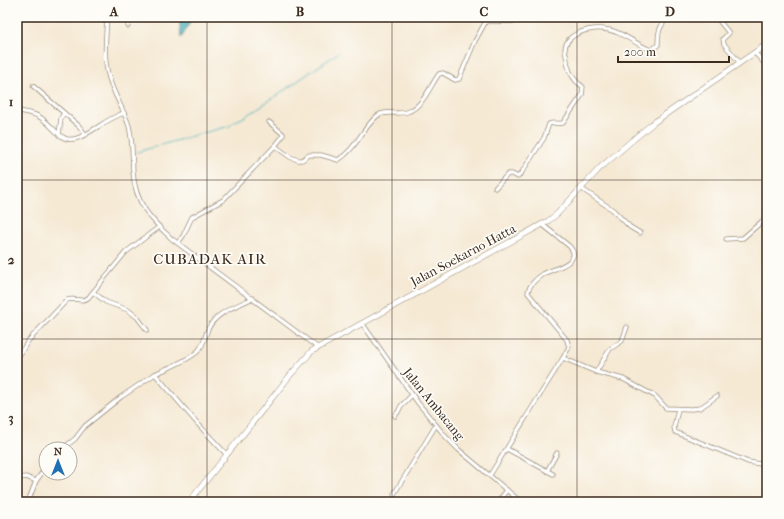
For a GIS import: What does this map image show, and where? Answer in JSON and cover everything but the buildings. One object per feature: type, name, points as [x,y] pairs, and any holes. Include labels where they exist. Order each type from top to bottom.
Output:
[{"type":"street","points":[[108,17],[105,47],[107,68],[113,90],[124,113],[130,131],[135,187],[144,208],[159,227],[178,243],[317,347]]},
{"type":"street","points":[[128,17],[128,26]]},
{"type":"street","points":[[275,146],[290,157],[298,160],[302,160],[308,155],[338,160],[348,152],[373,120],[379,115],[404,112],[415,107],[425,96],[439,74],[443,73],[455,80],[459,79],[484,23],[490,21],[515,22],[527,17]]},
{"type":"street","points":[[495,188],[508,174],[518,177],[544,138],[549,124],[552,122],[556,124],[563,122],[582,95],[583,87],[576,81],[568,68],[565,49],[567,43],[574,35],[590,29],[604,28],[613,30],[651,50],[658,45],[657,37],[659,31],[668,17]]},
{"type":"street","points":[[716,17],[729,33],[723,39],[724,44],[740,63]]},
{"type":"street","name":"Jalan Soekarno Hatta","points":[[190,502],[308,354],[317,347],[543,225],[557,214],[608,161],[648,127],[767,44]]},
{"type":"street","points":[[755,53],[767,66]]},
{"type":"street","points":[[33,86],[64,112],[86,135]]},
{"type":"street","points":[[17,110],[37,115],[59,135],[68,140],[86,135],[108,120],[124,113]]},
{"type":"street","points":[[59,135],[61,118],[64,112]]},
{"type":"street","points":[[178,243],[192,217],[222,200],[283,136],[283,134],[269,122]]},
{"type":"street","points":[[582,189],[613,210],[630,227],[640,233]]},
{"type":"street","points":[[726,239],[743,238],[767,217]]},
{"type":"street","points":[[490,475],[569,347],[568,342],[530,297],[528,290],[542,275],[564,266],[569,261],[573,253],[569,246],[554,236],[543,225]]},
{"type":"street","points":[[17,359],[28,341],[67,300],[86,300],[126,252],[159,227]]},
{"type":"street","points":[[93,292],[106,302],[128,310],[137,317],[147,330]]},
{"type":"street","points":[[72,441],[85,426],[121,397],[154,374],[196,353],[203,344],[209,328],[217,317],[253,298]]},
{"type":"street","name":"Jalan Ambacang","points":[[362,323],[412,395],[436,425],[459,450],[521,502]]},
{"type":"street","points":[[596,372],[610,349],[622,341],[627,327]]},
{"type":"street","points":[[563,358],[596,372],[619,378],[655,396],[666,408],[700,408],[717,396]]},
{"type":"street","points":[[154,374],[227,455]]},
{"type":"street","points":[[395,416],[401,406],[412,395]]},
{"type":"street","points":[[678,409],[674,427],[675,432],[748,462],[767,465]]},
{"type":"street","points":[[394,494],[436,425]]},
{"type":"street","points":[[507,449],[552,474]]},
{"type":"street","points":[[546,471],[557,453]]},
{"type":"street","points":[[17,478],[26,477],[36,481]]},
{"type":"street","points":[[28,502],[38,478]]},
{"type":"street","points":[[498,502],[507,490]]},
{"type":"water","points":[[179,17],[193,17],[181,38]]},
{"type":"waterway","points":[[137,152],[230,126],[338,53]]},
{"type":"district","name":"CUBADAK AIR","points":[[210,259]]}]
